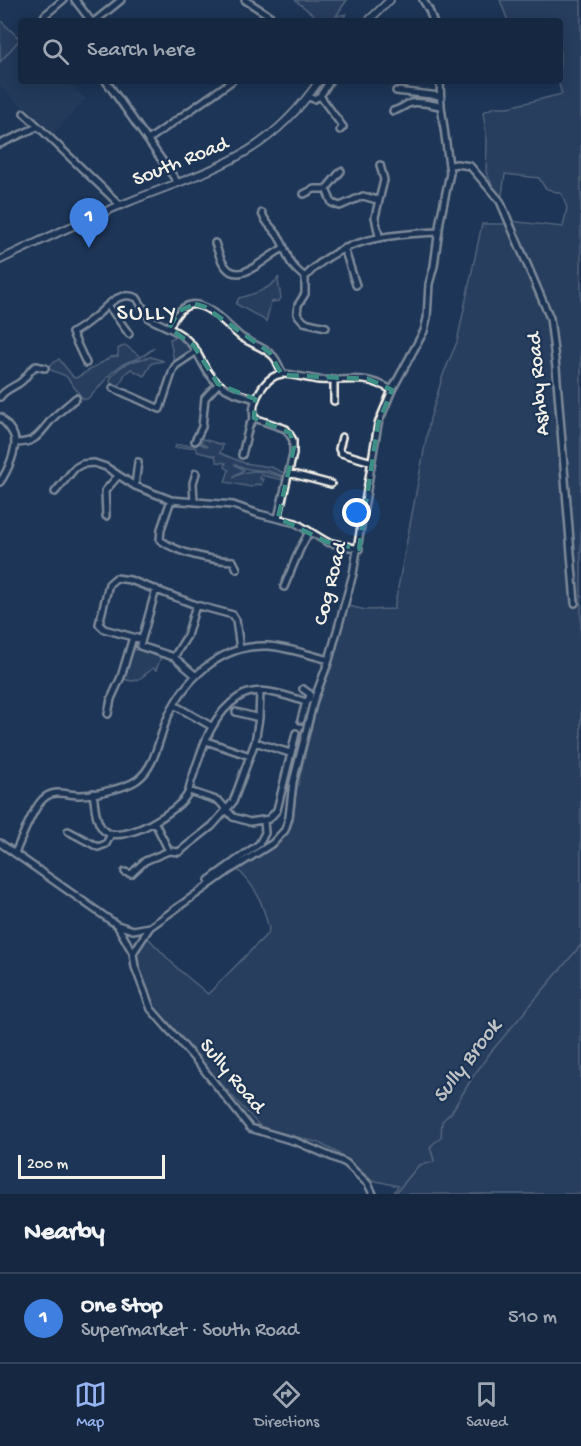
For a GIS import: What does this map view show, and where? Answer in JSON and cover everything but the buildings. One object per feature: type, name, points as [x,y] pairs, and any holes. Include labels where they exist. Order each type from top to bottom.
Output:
[{"type":"main road","points":[[371,18],[390,0]]},
{"type":"main road","name":"South Road","points":[[0,260],[120,205],[226,164],[251,150],[278,130],[318,84]]},
{"type":"street","points":[[44,18],[63,0]]},
{"type":"street","points":[[75,0],[90,18]]},
{"type":"street","points":[[97,18],[121,0]]},
{"type":"street","points":[[245,0],[270,18]]},
{"type":"street","points":[[422,0],[432,18]]},
{"type":"street","points":[[110,84],[178,183]]},
{"type":"street","points":[[148,140],[228,84]]},
{"type":"street","points":[[308,97],[314,99],[320,96],[328,84]]},
{"type":"street","name":"Cog Road","points":[[133,953],[150,927],[230,870],[273,843],[285,830],[289,817],[293,782],[314,700],[329,660],[354,574],[378,424],[392,390],[424,331],[429,284],[450,165],[440,84]]},
{"type":"street","points":[[396,91],[440,96]]},
{"type":"street","points":[[320,96],[343,127],[340,130]]},
{"type":"street","points":[[393,111],[418,102],[441,106]]},
{"type":"street","points":[[24,114],[120,205]]},
{"type":"street","points":[[0,144],[37,127]]},
{"type":"street","points":[[379,236],[375,217],[377,200],[384,180],[380,165]]},
{"type":"street","name":"Ashby Road","points":[[450,165],[470,166],[500,201],[550,318],[575,603]]},
{"type":"street","points":[[304,194],[314,189],[326,189],[342,171]]},
{"type":"street","points":[[326,189],[332,203],[340,206],[363,196],[377,200]]},
{"type":"street","points":[[262,213],[267,224],[276,233],[287,259],[305,277]]},
{"type":"street","points":[[326,327],[304,322],[297,314],[297,306],[305,294],[305,277],[320,264],[344,248],[379,236],[439,232]]},
{"type":"street","points":[[215,243],[223,265],[236,273],[249,271],[272,253],[284,248]]},
{"type":"street","points":[[344,248],[356,285]]},
{"type":"street","points":[[86,363],[72,333],[120,296],[132,296],[140,302],[150,319],[184,336],[197,351],[218,384],[235,393],[255,399]]},
{"type":"street","points":[[169,328],[179,311],[195,304],[205,307],[241,336],[273,355],[283,373]]},
{"type":"street","points":[[108,305],[129,334]]},
{"type":"street","points":[[113,388],[160,409],[176,365],[197,351]]},
{"type":"street","points":[[0,397],[9,388],[22,381],[32,368],[36,366],[45,368]]},
{"type":"street","points":[[242,455],[249,426],[254,418],[255,399],[263,386],[283,373],[320,380],[368,379],[392,390]]},
{"type":"street","points":[[334,379],[334,401]]},
{"type":"street","points":[[195,441],[202,427],[205,398],[218,384]]},
{"type":"street","points":[[15,443],[26,443],[39,436],[54,417],[76,398]]},
{"type":"street","points":[[0,417],[13,434],[15,443],[0,482]]},
{"type":"street","points":[[254,418],[279,426],[290,433],[294,447],[278,518]]},
{"type":"street","points":[[342,437],[339,449],[341,453],[372,462]]},
{"type":"street","points":[[135,486],[138,462]]},
{"type":"street","points":[[55,492],[69,473],[82,464],[98,464],[135,486],[171,500],[224,503],[296,523],[337,545],[359,549]]},
{"type":"street","points":[[194,502],[192,483],[196,473]]},
{"type":"street","points":[[289,473],[331,483]]},
{"type":"street","points":[[106,516],[105,491],[118,476]]},
{"type":"street","points":[[171,500],[161,529],[160,540],[212,559],[233,561],[237,569]]},
{"type":"street","points":[[284,587],[309,532]]},
{"type":"street","points":[[141,639],[104,629],[100,625],[99,620],[109,584],[114,579],[122,578],[196,605],[235,616],[240,649]]},
{"type":"street","points":[[156,589],[140,646],[174,657],[196,676]]},
{"type":"street","points":[[174,657],[186,636],[196,605]]},
{"type":"street","points":[[108,714],[133,637]]},
{"type":"street","points":[[15,853],[39,804],[45,798],[56,793],[81,795],[129,785],[143,776],[151,764],[174,705],[196,676],[216,659],[254,646],[276,647],[329,660]]},
{"type":"street","points":[[301,720],[310,694],[303,689]]},
{"type":"street","points":[[93,793],[102,829],[111,834],[136,830],[155,823],[177,805],[189,791],[211,726],[239,697],[250,692],[276,693],[306,702]]},
{"type":"street","points":[[125,872],[131,874],[145,861],[169,851],[179,852],[212,826],[233,802],[255,742],[260,692]]},
{"type":"street","points":[[174,705],[211,726]]},
{"type":"street","points":[[236,712],[259,718]]},
{"type":"street","points":[[189,791],[219,801],[233,817],[250,822],[264,821],[274,815],[277,810],[296,733]]},
{"type":"street","points":[[206,741],[250,756]]},
{"type":"street","points":[[255,742],[290,753]]},
{"type":"street","points":[[209,880],[259,844],[265,833],[264,821]]},
{"type":"street","points":[[155,823],[169,851]]},
{"type":"street","points":[[68,831],[98,847],[106,844],[111,834]]},
{"type":"street","points":[[0,843],[117,925],[132,930],[150,927]]},
{"type":"street","name":"Sully Road","points":[[117,925],[133,953],[135,967],[151,1009],[201,1066],[250,1128],[297,1142],[346,1163],[368,1184],[373,1194]]},
{"type":"highlighted area","points":[[195,304],[205,307],[269,352],[282,375],[368,379],[392,390],[378,424],[359,549],[327,542],[278,518],[294,447],[290,433],[254,418],[255,399],[218,384],[194,346],[169,328],[179,311]]},
{"type":"shaded area","points":[[295,0],[347,0],[336,16],[346,14],[344,18],[317,18]]},
{"type":"shaded area","points":[[500,0],[581,0],[581,1194],[397,1194],[394,1192],[398,1186],[372,1180],[336,1152],[319,1143],[261,1127],[154,1010],[137,960],[139,947],[146,936],[178,969],[208,994],[268,933],[269,929],[258,896],[237,869],[277,845],[287,834],[293,821],[296,793],[319,696],[331,669],[348,606],[366,610],[394,609],[430,419],[443,375],[457,342],[482,224],[505,224],[509,221],[563,227],[567,208],[562,194],[545,188],[539,178],[505,174],[502,195],[497,195],[486,172],[487,141],[483,112],[495,107],[509,107],[562,94],[559,84],[563,84],[563,18],[507,18]]},
{"type":"shaded area","points":[[0,20],[18,37],[18,41],[0,62]]},
{"type":"shaded area","points":[[18,41],[18,84],[70,84],[86,99],[52,135],[0,86],[0,62]]},
{"type":"shaded area","points":[[279,277],[281,298],[279,301],[271,302],[266,322],[236,304],[239,298],[266,288]]},
{"type":"shaded area","points":[[177,336],[191,350],[174,362],[170,339]]},
{"type":"shaded area","points":[[125,345],[141,357],[117,368],[87,399],[83,399],[66,376],[46,368],[59,359],[76,378],[111,357],[118,356],[118,349]]},
{"type":"shaded area","points":[[151,357],[164,361],[152,363],[144,376],[131,369],[125,374],[119,386],[114,388],[111,386],[110,380],[122,366]]},
{"type":"shaded area","points":[[203,439],[223,445],[220,453],[244,463],[271,467],[284,473],[284,476],[234,464],[244,470],[233,478],[246,472],[258,471],[282,477],[283,480],[261,475],[260,479],[263,479],[261,485],[256,484],[251,487],[225,482],[229,470],[225,467],[226,463],[217,462],[215,456],[198,452],[195,447],[175,448],[176,445],[191,445],[196,442],[208,447],[201,443]]},
{"type":"shaded area","points":[[134,649],[161,657],[156,670],[153,668],[139,679],[132,681],[123,678]]},
{"type":"waterway","name":"Sully Brook","points":[[395,1194],[419,1165],[434,1162],[430,1149],[441,1138],[442,1121],[451,1113],[490,1053],[581,945]]},
{"type":"place","name":"One Stop","points":[[89,248]]},
{"type":"district","name":"SULLY","points":[[147,314]]}]
